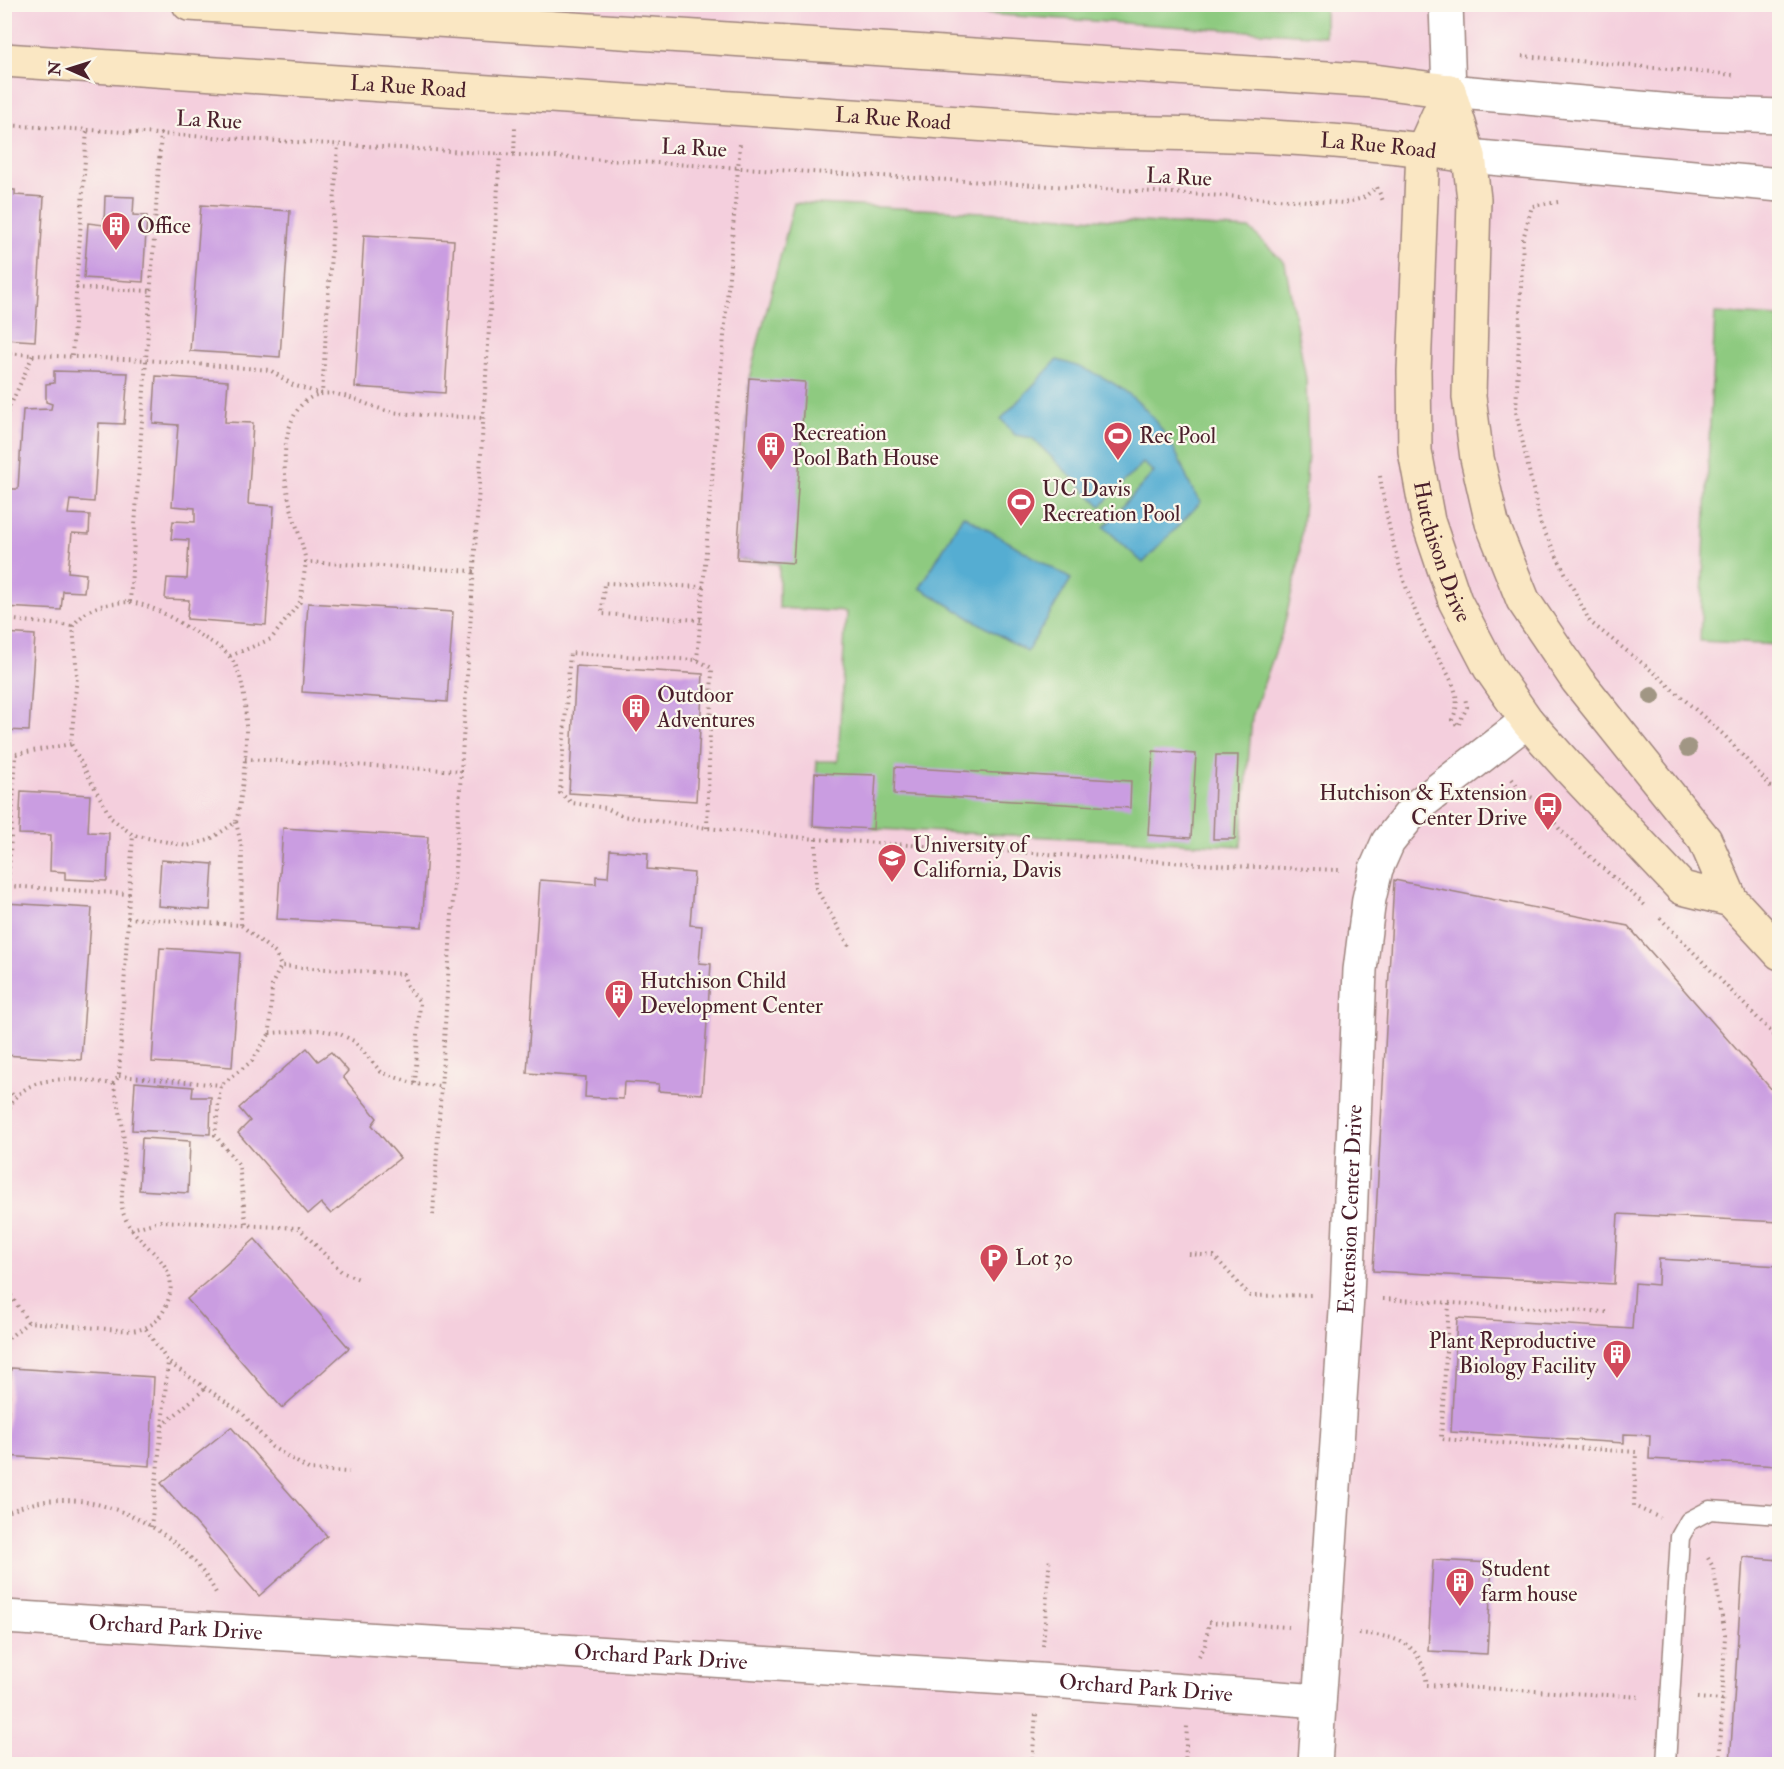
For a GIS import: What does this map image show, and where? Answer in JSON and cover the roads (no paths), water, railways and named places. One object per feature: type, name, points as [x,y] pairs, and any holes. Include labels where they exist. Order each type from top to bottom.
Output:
[{"type":"main road","points":[[189,4],[1374,81],[1449,91]]},
{"type":"main road","name":"La Rue Road","points":[[4,60],[1095,132],[1218,133],[1369,142],[1469,156]]},
{"type":"main road","name":"Hutchison Drive","points":[[1449,91],[1423,149],[1414,370],[1415,451],[1428,521],[1455,601],[1490,668],[1527,721],[1682,888],[1731,900]]},
{"type":"main road","name":"Hutchison Drive","points":[[1449,91],[1469,156],[1476,216],[1469,397],[1477,458],[1492,523],[1523,600],[1576,681],[1706,840],[1731,900],[1779,953]]},
{"type":"street","name":"Hutchison Drive","points":[[1446,4],[1449,91]]},
{"type":"street","points":[[1449,91],[1695,113],[1779,116]]},
{"type":"street","name":"La Rue Road","points":[[1469,156],[1779,185]]},
{"type":"street","name":"Extension Center Drive","points":[[1316,1764],[1347,1297],[1360,970],[1369,899],[1376,869],[1388,842],[1416,807],[1527,721]]},
{"type":"street","name":"Orchard Park Drive","points":[[4,1617],[1039,1680],[1319,1701]]},
{"type":"lane","points":[[1666,1764],[1680,1537],[1689,1521],[1710,1510],[1779,1515]]},
{"type":"water","name":"Rec Pool","points":[[1057,360],[1077,366],[1112,383],[1141,405],[1165,435],[1201,502],[1143,563],[1104,527],[1154,472],[1143,463],[1101,506],[1032,438],[1015,435],[1001,419]]},
{"type":"water","points":[[963,515],[1071,579],[1027,652],[920,588]]},
{"type":"place","name":"Office","points":[[116,252]]},
{"type":"place","name":"Rec Pool","points":[[1118,462]]},
{"type":"place","name":"Recreation Pool Bath House","points":[[771,472]]},
{"type":"place","name":"UC Davis Recreation Pool","points":[[1021,528]]},
{"type":"place","name":"Outdoor Adventures","points":[[636,734]]},
{"type":"place","name":"Hutchison & Extension Center Drive","points":[[1548,832]]},
{"type":"place","name":"University of California, Davis","points":[[892,884]]},
{"type":"place","name":"Hutchison Child Development Center","points":[[619,1020]]},
{"type":"place","name":"Lot 30","points":[[994,1284]]},
{"type":"place","name":"Plant Reproductive Biology Facility","points":[[1617,1380]]},
{"type":"place","name":"Student farm house","points":[[1460,1608]]}]
